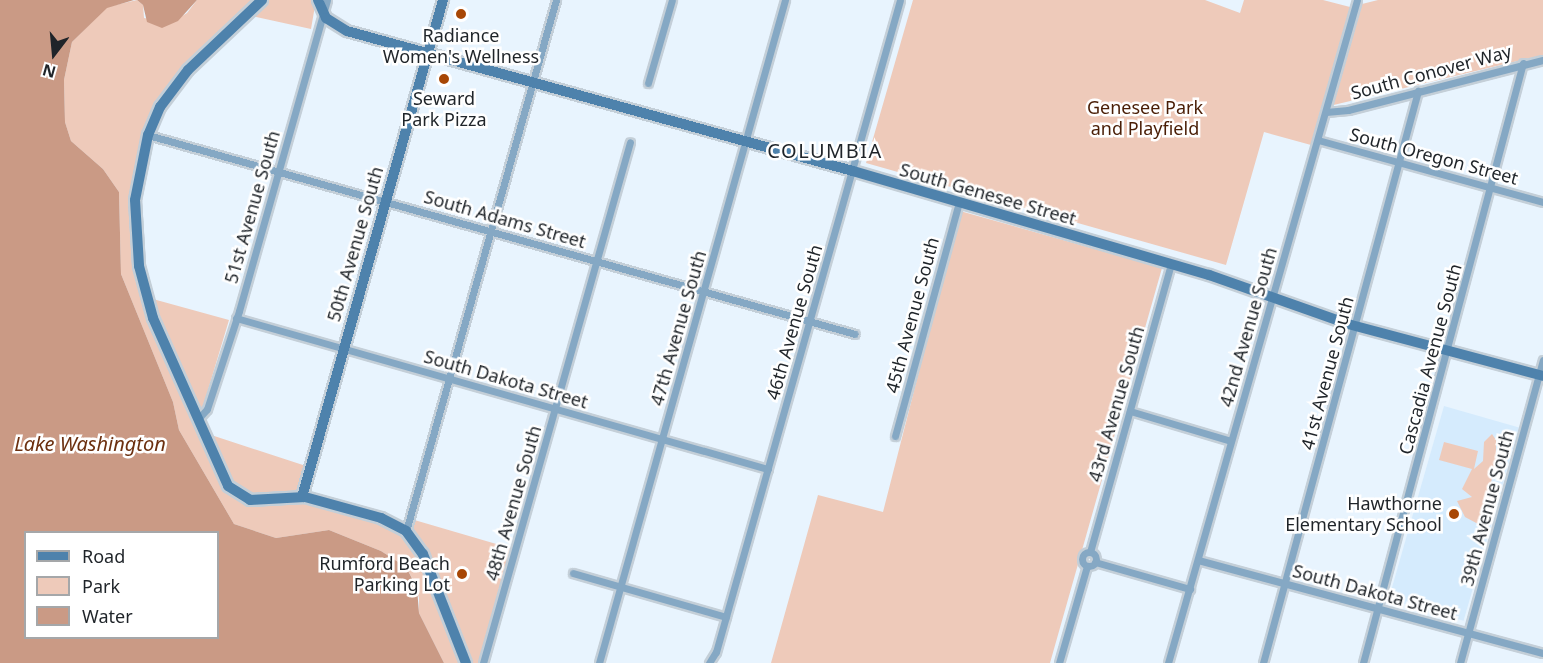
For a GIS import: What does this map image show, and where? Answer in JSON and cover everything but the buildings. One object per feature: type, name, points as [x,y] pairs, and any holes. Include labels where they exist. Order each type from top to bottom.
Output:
[{"type":"street","points":[[262,0],[188,70],[160,107],[148,135],[135,200],[139,266],[153,318],[222,477],[235,493],[256,501],[302,497],[381,518],[406,531],[423,554],[466,663]]},
{"type":"street","points":[[318,0],[323,14]]},
{"type":"street","name":"51st Avenue South","points":[[198,419],[207,409],[236,318],[327,0]]},
{"type":"street","name":"50th Avenue South","points":[[302,497],[384,200],[443,0]]},
{"type":"street","points":[[406,531],[556,0]]},
{"type":"street","points":[[648,83],[672,0]]},
{"type":"street","name":"47th Avenue South","points":[[599,663],[785,0]]},
{"type":"street","name":"46th Avenue South","points":[[709,663],[716,652],[900,0]]},
{"type":"street","name":"42nd Avenue South","points":[[1168,663],[1358,0]]},
{"type":"street","name":"South Genesee Street","points":[[323,14],[329,22],[346,31],[853,171],[1171,264],[1356,326],[1541,375]]},
{"type":"street","name":"South Conover Way","points":[[1326,112],[1348,110],[1523,63],[1543,60]]},
{"type":"street","name":"Cascadia Avenue South","points":[[1363,663],[1492,188],[1523,63]]},
{"type":"street","name":"41st Avenue South","points":[[1263,663],[1401,162],[1418,91]]},
{"type":"street","name":"South Adams Street","points":[[148,135],[855,334]]},
{"type":"street","name":"South Oregon Street","points":[[1318,140],[1543,202]]},
{"type":"street","name":"48th Avenue South","points":[[483,663],[630,142]]},
{"type":"street","name":"45th Avenue South","points":[[896,436],[959,202]]},
{"type":"street","name":"43rd Avenue South","points":[[1087,566],[1083,560],[1090,552],[1171,264]]},
{"type":"street","name":"South Dakota Street","points":[[236,318],[768,468]]},
{"type":"street","name":"39th Avenue South","points":[[1460,663],[1541,375],[1543,360]]},
{"type":"street","points":[[1130,411],[1231,441]]},
{"type":"street","points":[[1090,552],[1095,562]]},
{"type":"street","name":"South Dakota Street","points":[[1198,560],[1543,653]]},
{"type":"street","points":[[1059,663],[1087,566],[1095,562],[1190,589]]},
{"type":"street","points":[[573,573],[726,617]]},
{"type":"street","points":[[716,652],[719,663]]},
{"type":"shaded area","name":"Hawthorne Elementary School","points":[[1444,406],[1519,427],[1464,621],[1389,599]]},
{"type":"green space","points":[[137,0],[143,5],[144,18],[171,23],[187,13],[197,0],[316,0],[311,29],[243,14],[196,56],[143,138],[131,202],[142,296],[229,320],[196,430],[306,466],[306,501],[393,527],[405,537],[411,519],[513,549],[482,663],[444,663],[419,613],[419,598],[406,567],[381,551],[329,530],[276,538],[234,524],[179,430],[173,402],[121,274],[119,192],[103,169],[71,141],[65,122],[64,80],[72,42],[107,7]]},
{"type":"green space","name":"Genesee Park and Playfield","points":[[913,0],[1205,0],[1240,13],[1244,0],[1323,0],[1350,7],[1378,0],[1543,0],[1543,55],[1321,108],[1311,145],[1264,132],[1226,265],[866,163]]},
{"type":"green space","points":[[960,211],[1162,268],[1050,663],[771,663],[818,495],[883,512]]},
{"type":"green space","points":[[1492,434],[1496,440],[1496,464],[1486,501],[1486,523],[1480,525],[1465,517],[1457,501],[1472,497],[1462,489],[1472,469],[1439,460],[1444,442],[1478,451],[1474,469],[1483,461],[1484,442]]},
{"type":"water","name":"Lake Washington","points":[[0,0],[134,0],[107,8],[72,42],[64,80],[65,122],[71,141],[103,169],[119,192],[121,274],[173,402],[179,430],[234,524],[276,538],[329,530],[381,551],[406,567],[417,588],[419,613],[444,663],[0,663]]},
{"type":"water","points":[[137,0],[197,0],[178,21],[162,28],[147,22],[143,5]]},
{"type":"place","name":"Radiance Women's Wellness","points":[[461,14]]},
{"type":"place","name":"Seward Park Pizza","points":[[444,79]]},
{"type":"place","name":"Hawthorne Elementary School","points":[[1454,514]]},
{"type":"place","name":"Rumford Beach Parking Lot","points":[[462,574]]},
{"type":"district","name":"COLUMBIA","points":[[825,150]]}]
